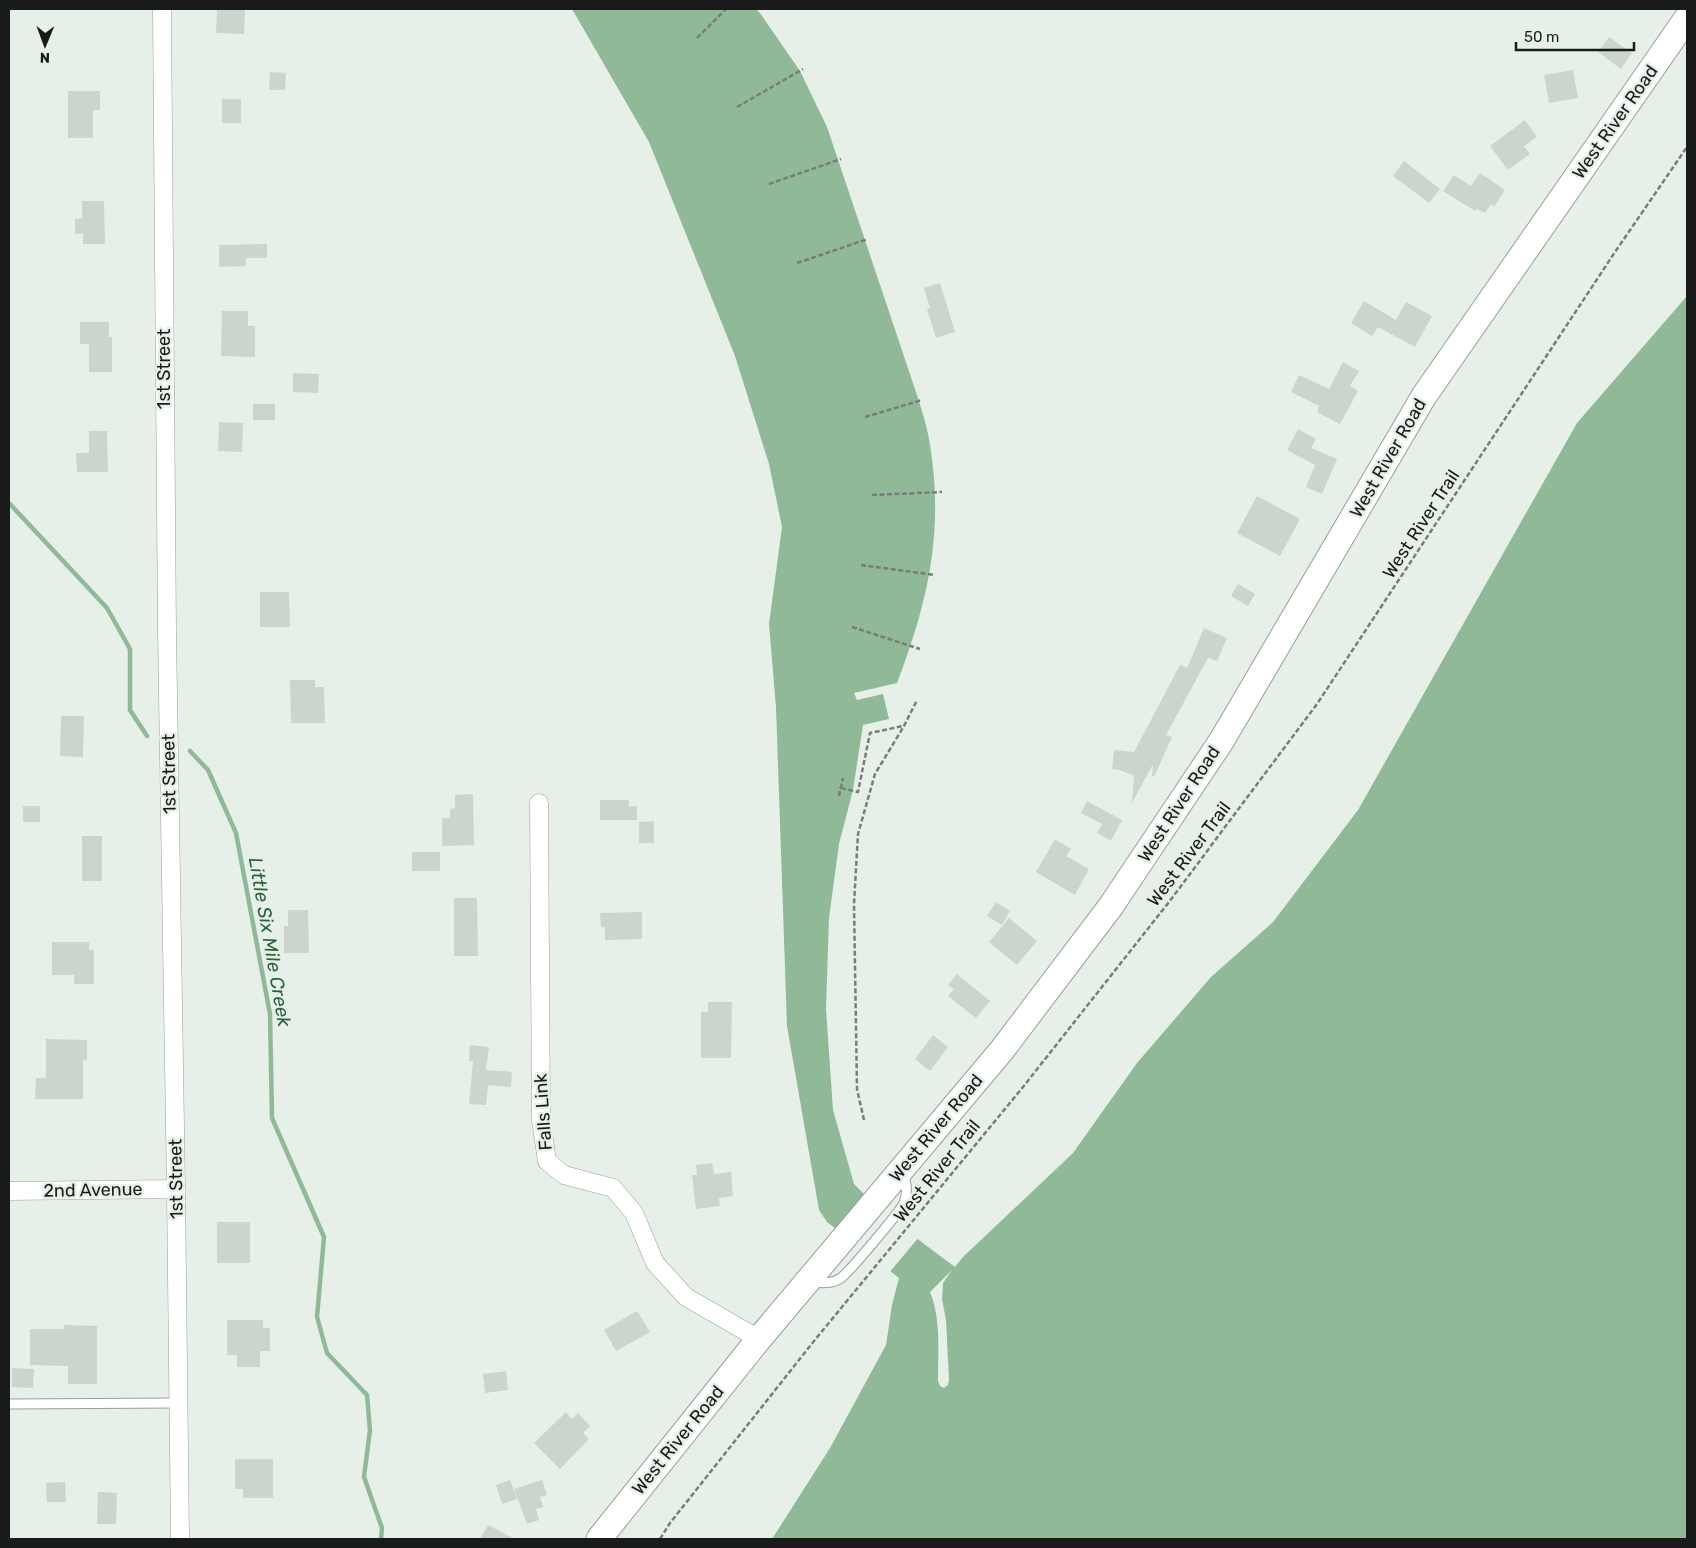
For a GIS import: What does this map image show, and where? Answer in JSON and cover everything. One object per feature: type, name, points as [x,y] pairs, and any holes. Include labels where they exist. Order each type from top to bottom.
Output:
[{"type":"main road","name":"West River Road","points":[[599,1539],[759,1339],[808,1282],[842,1260],[880,1194],[1002,1050],[1111,906],[1222,740],[1424,396],[1687,18]]},
{"type":"street","name":"1st Street","points":[[162,9],[166,622],[180,1539]]},
{"type":"street","name":"Falls Link","points":[[539,803],[541,1120],[547,1161],[564,1175],[613,1188],[634,1214],[656,1263],[686,1297],[759,1339]]},
{"type":"street","name":"2nd Avenue","points":[[9,1191],[176,1188]]},
{"type":"lane","points":[[842,1260],[900,1210],[906,1196],[907,1184],[901,1171]]},
{"type":"lane","points":[[9,1404],[179,1403]]},
{"type":"path","points":[[696,38],[726,9]]},
{"type":"path","points":[[737,107],[803,69]]},
{"type":"path","name":"West River Trail","points":[[660,1539],[670,1523],[864,1279],[1023,1087],[1169,902],[1317,704],[1609,260],[1687,147]]},
{"type":"path","points":[[769,184],[841,159]]},
{"type":"path","points":[[796,263],[868,239]]},
{"type":"path","points":[[865,417],[922,400]]},
{"type":"path","points":[[872,495],[942,492]]},
{"type":"path","points":[[861,565],[935,575]]},
{"type":"path","points":[[852,627],[920,649]]},
{"type":"path","points":[[864,1120],[857,1089],[854,904],[858,834],[876,774],[917,700]]},
{"type":"path","points":[[841,788],[858,792],[870,733],[904,726]]},
{"type":"path","points":[[839,796],[843,778]]},
{"type":"shaded area","points":[[572,9],[756,9],[800,71],[827,127],[925,423],[934,477],[934,537],[930,566],[917,624],[897,683],[854,693],[857,700],[883,694],[889,719],[863,725],[853,790],[839,844],[829,918],[826,1009],[833,1110],[854,1184],[884,1214],[955,1267],[963,1257],[1073,1153],[1137,1063],[1211,977],[1273,922],[1358,810],[1577,423],[1687,296],[1687,1539],[772,1539],[830,1448],[886,1345],[892,1305],[899,1278],[827,1222],[819,1210],[787,1026],[776,707],[769,624],[782,527],[769,464],[735,356],[649,142]],"holes":[[[952,1270],[943,1283],[942,1299],[946,1320],[949,1380],[948,1385],[944,1388],[940,1386],[938,1381],[937,1324],[934,1302],[930,1292]]]},
{"type":"pier","points":[[866,1193],[885,1212],[919,1237],[889,1273],[834,1231]]},
{"type":"building","points":[[217,9],[245,9],[244,34],[216,33]]},
{"type":"building","points":[[1609,37],[1632,53],[1621,69],[1598,52]]},
{"type":"building","points":[[1573,70],[1578,98],[1549,103],[1544,75]]},
{"type":"building","points":[[270,72],[286,73],[285,90],[269,90]]},
{"type":"building","points":[[68,91],[100,91],[100,110],[93,110],[93,138],[68,138]]},
{"type":"building","points":[[222,99],[241,99],[241,123],[222,123]]},
{"type":"building","points":[[1525,120],[1537,137],[1524,146],[1530,154],[1508,170],[1490,146]]},
{"type":"building","points":[[1404,161],[1440,189],[1429,203],[1393,176]]},
{"type":"building","points":[[1480,173],[1505,190],[1494,207],[1491,204],[1485,213],[1477,209],[1475,211],[1443,191],[1454,175],[1471,186]]},
{"type":"building","points":[[82,201],[104,201],[105,244],[83,244],[83,234],[75,234],[75,219],[82,218]]},
{"type":"building","points":[[267,244],[267,258],[246,258],[246,266],[219,267],[219,245]]},
{"type":"building","points":[[940,283],[955,332],[936,338],[927,309],[930,308],[924,288]]},
{"type":"building","points":[[1364,301],[1396,320],[1406,302],[1432,316],[1415,347],[1378,327],[1372,336],[1351,323]]},
{"type":"building","points":[[222,311],[248,311],[248,326],[255,326],[255,357],[221,356]]},
{"type":"building","points":[[80,322],[109,322],[109,337],[112,337],[112,372],[89,372],[89,344],[80,344]]},
{"type":"building","points":[[1343,362],[1359,371],[1350,386],[1358,391],[1340,424],[1317,412],[1319,406],[1291,392],[1299,375],[1329,389]]},
{"type":"building","points":[[293,373],[319,374],[318,393],[293,392]]},
{"type":"building","points":[[253,404],[275,404],[275,420],[253,420]]},
{"type":"building","points":[[219,422],[243,423],[242,452],[218,451]]},
{"type":"building","points":[[1298,429],[1316,439],[1311,448],[1337,459],[1322,494],[1306,487],[1315,465],[1287,450]]},
{"type":"building","points":[[89,431],[107,431],[108,472],[77,472],[76,453],[89,453]]},
{"type":"building","points":[[1257,496],[1300,519],[1280,556],[1237,533]]},
{"type":"building","points":[[1238,584],[1255,594],[1248,606],[1231,596]]},
{"type":"building","points":[[260,592],[289,592],[290,627],[260,627]]},
{"type":"building","points":[[1204,628],[1227,638],[1217,661],[1208,658],[1166,735],[1172,737],[1154,777],[1152,776],[1153,764],[1132,803],[1134,776],[1112,769],[1114,750],[1134,752],[1180,665],[1187,668]]},
{"type":"building","points":[[290,680],[315,680],[315,687],[324,687],[325,723],[291,723]]},
{"type":"building","points":[[61,716],[84,716],[83,757],[60,756]]},
{"type":"building","points":[[473,794],[474,845],[442,846],[442,818],[450,818],[450,809],[455,808],[455,795]]},
{"type":"building","points":[[600,800],[629,800],[629,806],[637,806],[637,820],[600,820]]},
{"type":"building","points":[[1087,801],[1122,820],[1111,841],[1097,833],[1102,824],[1081,813]]},
{"type":"building","points":[[23,806],[40,806],[40,822],[23,822]]},
{"type":"building","points":[[654,821],[654,843],[639,843],[639,822]]},
{"type":"building","points":[[82,836],[102,836],[102,881],[82,881]]},
{"type":"building","points":[[1055,839],[1071,849],[1066,856],[1089,869],[1075,895],[1036,872]]},
{"type":"building","points":[[412,852],[440,852],[440,871],[412,871]]},
{"type":"building","points":[[454,898],[477,898],[478,956],[454,956]]},
{"type":"building","points":[[996,902],[1010,911],[1002,925],[987,916]]},
{"type":"building","points":[[288,910],[308,910],[309,953],[284,953],[284,926],[288,926]]},
{"type":"building","points":[[642,912],[642,939],[605,940],[605,927],[601,927],[600,913]]},
{"type":"building","points":[[1009,918],[1037,941],[1017,965],[989,942]]},
{"type":"building","points":[[52,942],[89,942],[89,950],[94,950],[94,984],[74,984],[74,975],[52,975]]},
{"type":"building","points":[[957,974],[990,1001],[976,1018],[948,996],[954,989],[948,985]]},
{"type":"building","points":[[708,1002],[732,1002],[731,1058],[701,1058],[701,1012],[708,1012]]},
{"type":"building","points":[[933,1035],[948,1047],[930,1071],[915,1059]]},
{"type":"building","points":[[46,1039],[87,1040],[87,1060],[83,1060],[83,1099],[35,1099],[36,1078],[46,1078]]},
{"type":"building","points":[[470,1045],[489,1047],[486,1070],[512,1072],[511,1087],[488,1085],[486,1105],[469,1104],[473,1061],[469,1061]]},
{"type":"building","points":[[712,1163],[714,1174],[731,1172],[733,1196],[719,1198],[720,1206],[696,1209],[692,1175],[697,1175],[696,1165]]},
{"type":"building","points":[[217,1222],[250,1222],[250,1263],[217,1263]]},
{"type":"building","points":[[637,1311],[650,1332],[616,1351],[604,1330]]},
{"type":"building","points":[[227,1320],[263,1320],[263,1328],[270,1328],[270,1351],[260,1351],[260,1367],[237,1367],[237,1355],[227,1355]]},
{"type":"building","points":[[64,1325],[97,1326],[97,1384],[68,1384],[68,1366],[30,1365],[30,1329],[64,1329]]},
{"type":"building","points":[[12,1368],[34,1369],[33,1388],[12,1387]]},
{"type":"building","points":[[506,1371],[508,1390],[485,1393],[483,1374]]},
{"type":"building","points":[[566,1412],[572,1419],[578,1413],[590,1426],[583,1433],[589,1439],[560,1469],[534,1443]]},
{"type":"building","points":[[235,1459],[273,1459],[273,1498],[243,1498],[243,1489],[235,1489]]},
{"type":"building","points":[[510,1480],[517,1499],[502,1504],[496,1485]]},
{"type":"building","points":[[542,1480],[547,1495],[540,1497],[543,1507],[536,1509],[539,1520],[527,1524],[514,1489]]},
{"type":"building","points":[[65,1482],[66,1502],[47,1502],[46,1483]]},
{"type":"building","points":[[98,1492],[117,1493],[116,1524],[97,1524]]},
{"type":"building","points":[[488,1525],[515,1539],[480,1539]]},
{"type":"waterway","name":"Little Six Mile Creek","points":[[9,503],[107,608],[130,649],[130,710],[147,736]]},
{"type":"waterway","name":"Little Six Mile Creek","points":[[190,751],[208,770],[236,833],[270,1014],[272,1118],[324,1237],[317,1317],[327,1353],[367,1395],[370,1430],[364,1477],[382,1528],[381,1539]]}]
